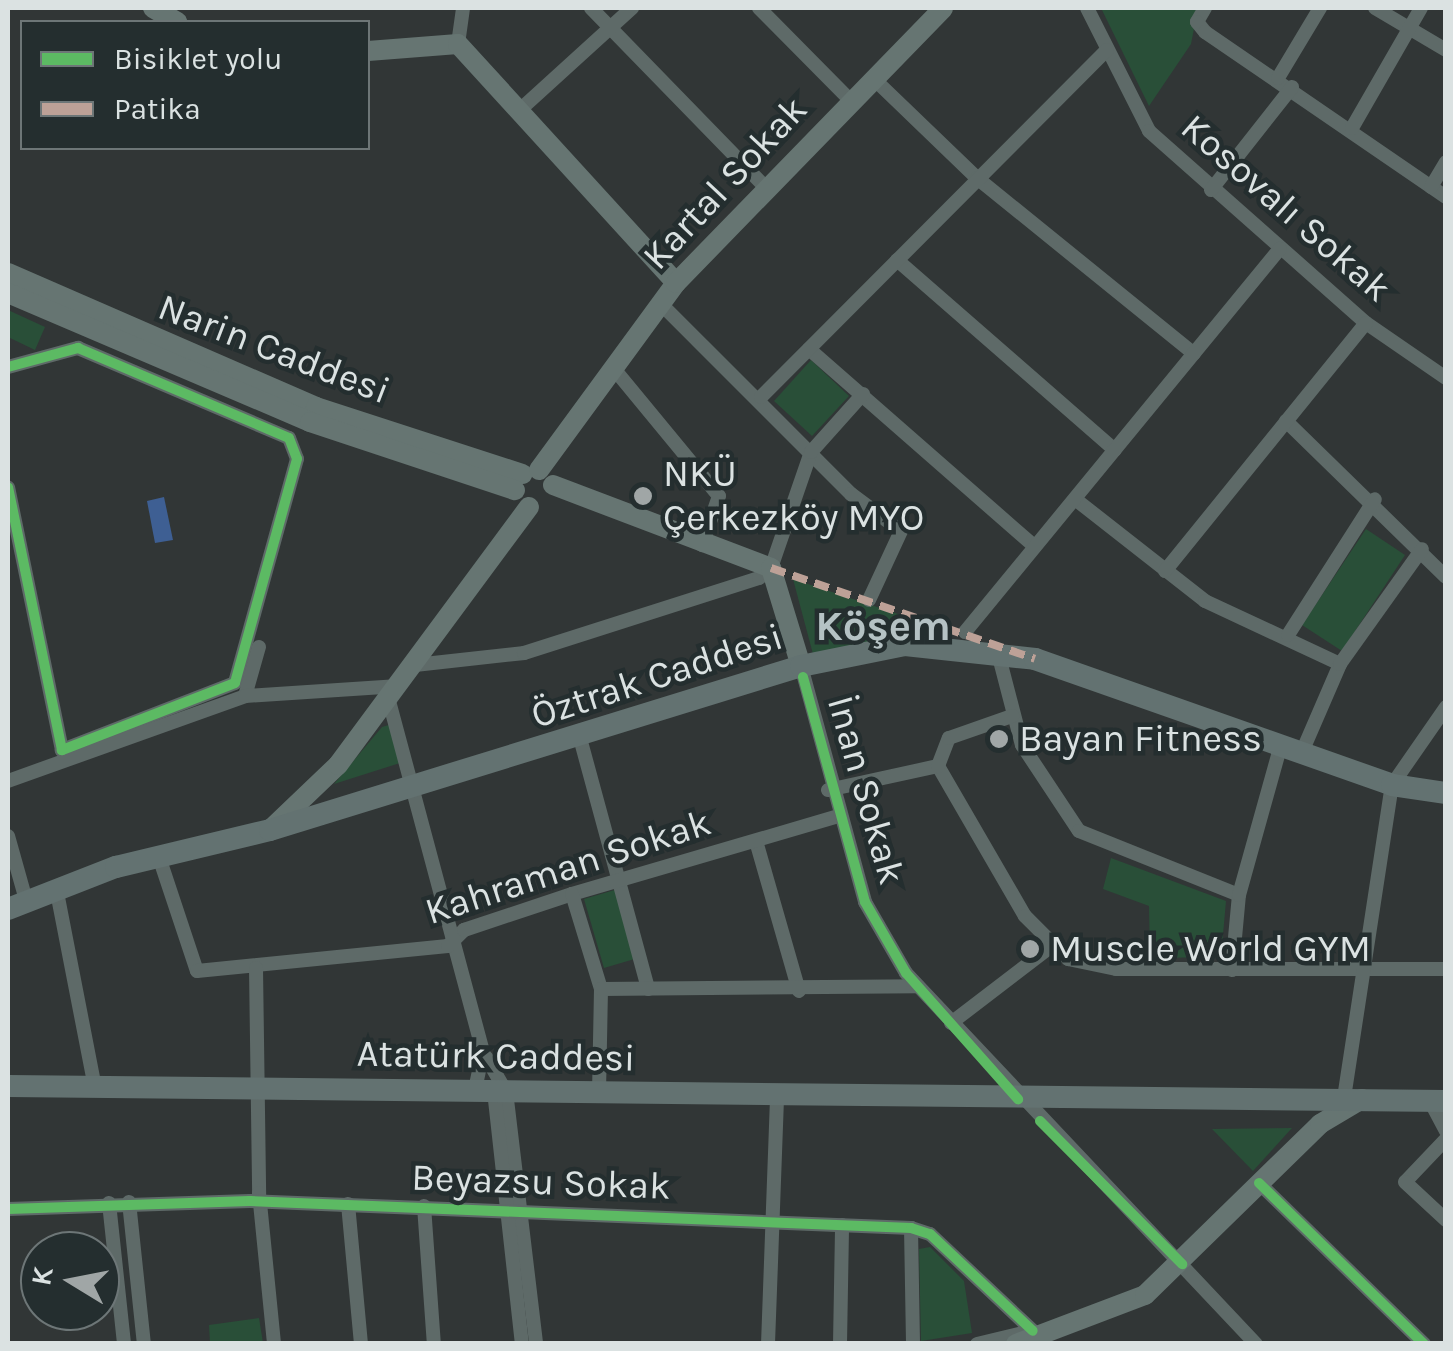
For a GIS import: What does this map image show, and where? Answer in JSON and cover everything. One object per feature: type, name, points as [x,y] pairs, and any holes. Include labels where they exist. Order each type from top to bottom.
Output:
[{"type":"main road","name":"Öztrak Caddesi","points":[[17,904],[56,886],[270,830],[580,738],[801,666],[905,645],[998,653],[1292,749],[1390,795],[1446,793]]},
{"type":"main road","name":"Atatürk Caddesi","points":[[8,1086],[776,1093],[1018,1100]]},
{"type":"main road","points":[[1018,1100],[1438,1101]]},
{"type":"street","points":[[458,44],[463,8]]},
{"type":"street","points":[[591,8],[765,187]]},
{"type":"street","points":[[522,108],[632,8]]},
{"type":"street","points":[[759,8],[851,101]]},
{"type":"street","name":"Kosovalı Sokak","points":[[1086,8],[1149,131],[1366,323],[1444,374]]},
{"type":"street","points":[[1204,8],[1196,22],[1205,32],[1352,128],[1446,197]]},
{"type":"street","points":[[1278,78],[1320,8]]},
{"type":"street","points":[[1375,8],[1446,50]]},
{"type":"street","points":[[1352,128],[1421,8]]},
{"type":"street","name":"Kartal Sokak","points":[[415,665],[676,283],[939,9]]},
{"type":"street","points":[[370,51],[458,44],[522,108],[676,283]]},
{"type":"street","points":[[761,396],[1107,50]]},
{"type":"street","points":[[873,78],[976,178],[1194,354]]},
{"type":"street","points":[[1212,190],[1292,88]]},
{"type":"street","points":[[1431,187],[1446,162]]},
{"type":"street","points":[[965,632],[1280,249]]},
{"type":"street","points":[[897,260],[1114,450]]},
{"type":"street","name":"Narin Caddesi","points":[[8,273],[316,407],[534,487]]},
{"type":"street","name":"Narin Caddesi","points":[[8,293],[320,429],[534,487]]},
{"type":"street","points":[[660,304],[761,396],[811,452],[902,531],[869,600]]},
{"type":"street","points":[[1165,571],[1366,323]]},
{"type":"street","points":[[8,367],[78,348],[289,438],[297,458],[235,683],[62,750],[8,488]]},
{"type":"street","points":[[809,350],[1035,547]]},
{"type":"street","points":[[615,370],[719,496],[702,545]]},
{"type":"street","points":[[801,666],[771,568],[811,452],[863,394]]},
{"type":"street","points":[[1286,421],[1375,499],[1446,577]]},
{"type":"street","points":[[534,487],[602,506],[771,568]]},
{"type":"street","points":[[1075,499],[1205,601],[1288,635],[1340,664]]},
{"type":"street","points":[[1288,635],[1375,499]]},
{"type":"street","points":[[1232,970],[1240,896],[1292,749],[1340,664],[1422,548]]},
{"type":"street","points":[[270,830],[415,665],[524,653],[771,568]]},
{"type":"street","points":[[246,696],[259,647]]},
{"type":"street","points":[[998,653],[1012,716],[1078,830],[1240,896]]},
{"type":"street","name":"İnan Sokak","points":[[801,666],[828,790],[865,902],[918,986],[1018,1100],[1256,1344]]},
{"type":"street","points":[[8,781],[246,696],[394,693]]},
{"type":"street","points":[[394,693],[408,789],[454,934],[492,1091],[536,1344]]},
{"type":"street","points":[[977,1344],[1024,1337],[1102,1316],[1182,1264],[1258,1182],[1353,1099],[1360,970],[1390,795],[1445,708]]},
{"type":"street","points":[[938,766],[948,738],[1012,716]]},
{"type":"street","points":[[580,738],[648,989]]},
{"type":"street","points":[[828,790],[938,766]]},
{"type":"street","points":[[938,766],[1050,948],[1086,966],[1446,969]]},
{"type":"street","name":"Kahraman Sokak","points":[[159,857],[197,971],[256,968],[448,946],[454,934],[572,894],[836,817]]},
{"type":"street","points":[[756,841],[799,991]]},
{"type":"street","points":[[8,844],[17,904]]},
{"type":"street","points":[[56,886],[95,1087]]},
{"type":"street","points":[[572,894],[601,989],[599,1092]]},
{"type":"street","points":[[951,1024],[1050,948]]},
{"type":"street","points":[[256,968],[262,1088],[260,1202],[274,1344]]},
{"type":"street","points":[[601,989],[799,991],[918,986]]},
{"type":"street","points":[[483,1052],[492,1091]]},
{"type":"street","points":[[768,1344],[776,1093]]},
{"type":"street","points":[[1438,1101],[1446,1131]]},
{"type":"street","points":[[1446,1139],[1405,1182],[1446,1220]]},
{"type":"street","points":[[1258,1182],[1422,1343]]},
{"type":"street","points":[[129,1202],[144,1344]]},
{"type":"street","name":"Beyazsu Sokak","points":[[8,1208],[129,1202],[260,1202],[910,1228],[930,1234],[1024,1337]]},
{"type":"street","points":[[109,1203],[124,1344]]},
{"type":"street","points":[[348,1204],[361,1344]]},
{"type":"street","points":[[424,1206],[434,1344]]},
{"type":"street","points":[[516,1214],[522,1344]]},
{"type":"street","points":[[840,1344],[842,1225]]},
{"type":"street","points":[[910,1228],[913,1344]]},
{"type":"green space","points":[[1101,8],[1198,8],[1191,44],[1149,106]]},
{"type":"green space","points":[[8,310],[45,327],[35,350],[8,337]]},
{"type":"green space","points":[[811,360],[849,396],[812,436],[774,401]]},
{"type":"green space","points":[[1366,529],[1405,555],[1342,651],[1302,625]]},
{"type":"green space","points":[[793,579],[943,629],[943,636],[813,654]]},
{"type":"green space","points":[[392,724],[400,763],[334,784],[382,727]]},
{"type":"green space","points":[[1111,858],[1226,901],[1221,957],[1150,958],[1149,906],[1103,889]]},
{"type":"green space","points":[[618,889],[638,958],[604,968],[584,899]]},
{"type":"green space","points":[[1292,1128],[1253,1171],[1212,1129]]},
{"type":"green space","points":[[930,1247],[964,1281],[972,1333],[921,1341],[919,1249]]},
{"type":"green space","points":[[259,1318],[263,1343],[210,1343],[209,1325]]},
{"type":"water","points":[[164,497],[173,540],[155,543],[147,501]]},
{"type":"marked path","points":[[771,568],[1035,659]]},
{"type":"cycle path","points":[[8,367],[78,348],[289,438],[297,459],[235,683],[62,750],[8,487]]},
{"type":"cycle path","points":[[803,677],[865,902],[906,973],[1018,1099]]},
{"type":"cycle path","points":[[1040,1121],[1182,1264]]},
{"type":"cycle path","points":[[1259,1183],[1424,1344]]},
{"type":"cycle path","points":[[8,1209],[250,1201],[911,1228],[930,1234],[1033,1331]]},
{"type":"place","name":"NKÜ Çerkezköy MYO","points":[[643,496]]},
{"type":"place","name":"Bayan Fitness","points":[[999,739]]},
{"type":"place","name":"Muscle World GYM","points":[[1030,949]]},
{"type":"district","name":"Köşem","points":[[883,626]]}]
